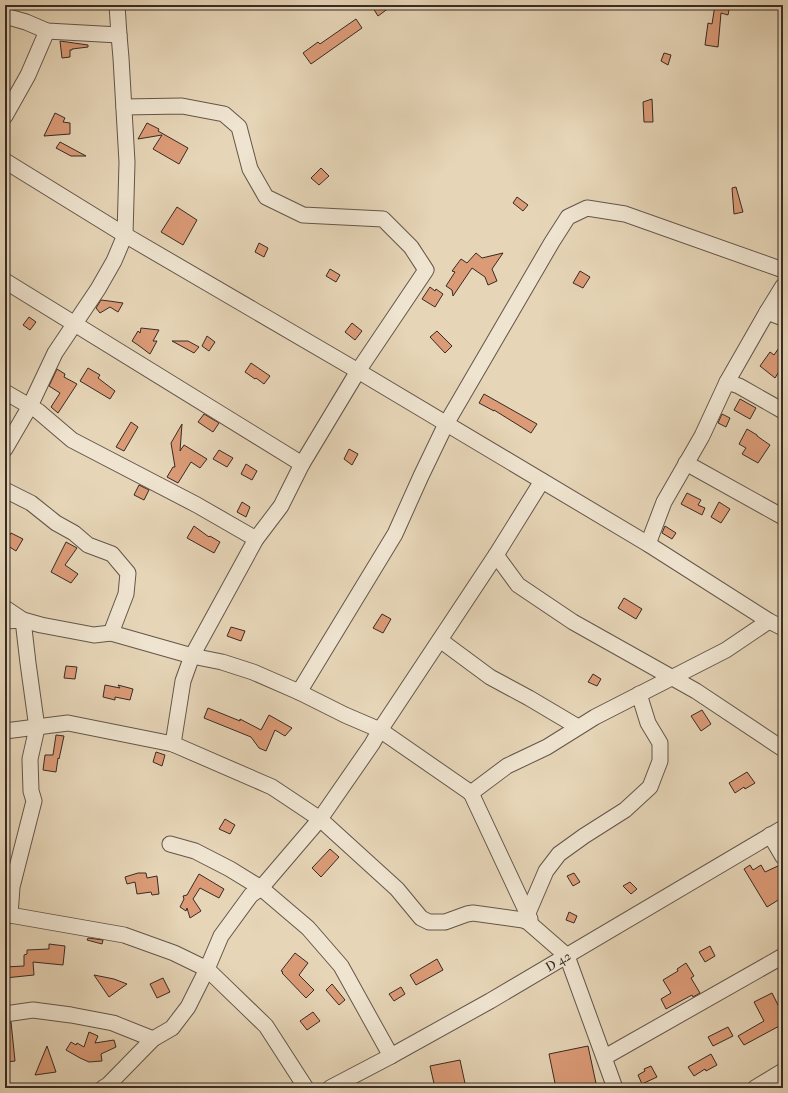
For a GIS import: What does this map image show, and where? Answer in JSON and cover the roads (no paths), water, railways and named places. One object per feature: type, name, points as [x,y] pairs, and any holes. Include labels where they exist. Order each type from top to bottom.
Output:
[{"type":"street","points":[[5,449],[30,406],[56,353],[98,289],[114,261],[125,235],[127,162],[121,58],[116,5]]},
{"type":"street","points":[[5,16],[26,22],[47,31],[118,35]]},
{"type":"street","points":[[5,116],[28,75],[47,31]]},
{"type":"street","points":[[124,107],[182,106],[224,114],[239,127],[250,169],[266,197],[303,215],[383,219],[411,247],[426,270],[358,371],[302,464],[281,506],[256,539],[192,656],[183,681],[173,744]]},
{"type":"street","points":[[5,161],[125,235],[358,371],[648,544],[783,628]]},
{"type":"street","points":[[299,692],[395,534],[446,424],[568,217],[587,208],[625,214],[783,270]]},
{"type":"street","points":[[5,281],[302,464]]},
{"type":"street","points":[[648,544],[664,502],[702,436],[727,382],[783,286]]},
{"type":"street","points":[[767,312],[783,318]]},
{"type":"street","points":[[727,382],[739,386],[783,412]]},
{"type":"street","points":[[5,392],[38,411],[72,440],[196,504],[256,539]]},
{"type":"street","points":[[686,463],[783,517]]},
{"type":"street","points":[[103,1088],[108,1085],[153,1039],[172,1028],[188,1007],[207,969],[221,936],[251,895],[261,888],[320,819],[372,744],[542,481]]},
{"type":"street","points":[[5,490],[31,503],[56,523],[88,545],[112,554],[128,573],[126,594],[111,633]]},
{"type":"street","points":[[496,554],[518,585],[573,622],[696,691],[783,749]]},
{"type":"street","points":[[5,608],[24,620],[42,625],[94,635],[111,633],[192,656],[222,662],[253,672],[380,730],[471,793],[534,927]]},
{"type":"street","points":[[5,621],[24,620]]},
{"type":"street","points":[[24,620],[37,728],[30,759],[31,791],[34,801],[12,887],[8,916],[124,935],[174,953],[207,969],[266,1026],[306,1088]]},
{"type":"street","points":[[471,793],[507,766],[547,747],[595,717],[726,650],[769,620]]},
{"type":"street","points":[[440,640],[490,678],[529,698],[578,727]]},
{"type":"street","points":[[528,914],[546,871],[559,854],[625,810],[650,787],[660,761],[660,743],[648,722],[639,694]]},
{"type":"street","points":[[5,731],[68,723],[173,744],[272,787],[320,819],[397,889],[421,918],[429,922],[445,922],[467,914],[473,914],[523,920],[528,922],[567,956],[615,1088]]},
{"type":"street","name":"D 42","points":[[330,1088],[392,1056],[490,1001],[783,828]]},
{"type":"street","points":[[770,835],[783,857]]},
{"type":"street","points":[[170,844],[195,851],[230,869],[261,888],[308,928],[341,966],[392,1056]]},
{"type":"street","points":[[604,1057],[783,956]]},
{"type":"street","points":[[5,1014],[33,1010],[71,1015],[113,1023],[153,1039]]},
{"type":"street","points":[[755,1088],[783,1071]]}]
